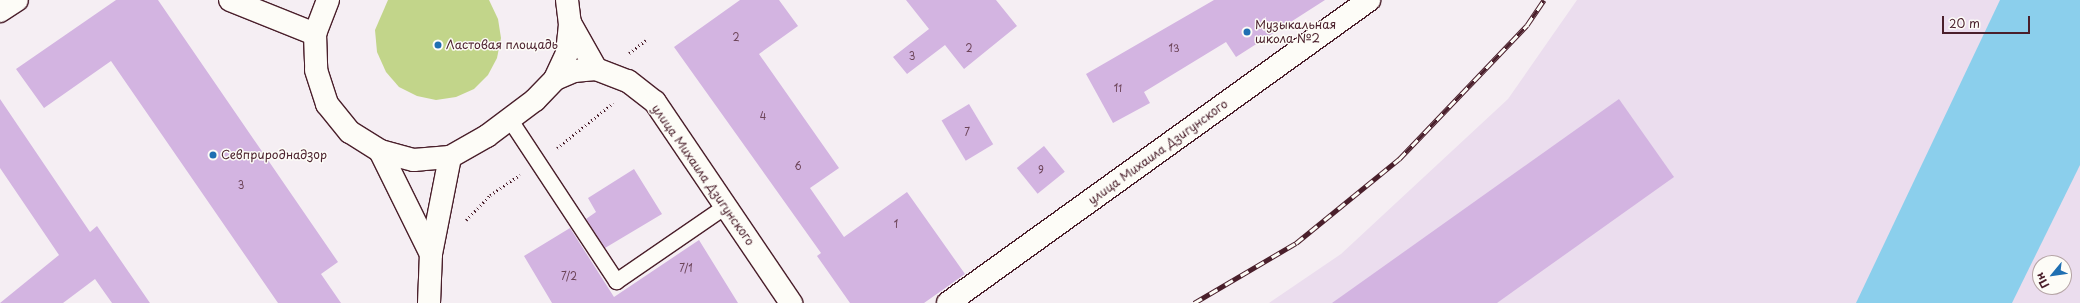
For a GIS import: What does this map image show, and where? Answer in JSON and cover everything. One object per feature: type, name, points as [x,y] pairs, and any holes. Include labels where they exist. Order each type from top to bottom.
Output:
[{"type":"street","points":[[0,11],[17,0]]},
{"type":"street","points":[[230,0],[315,34]]},
{"type":"street","points":[[328,0],[315,34],[316,70],[327,104],[350,132],[380,151],[414,160],[450,157],[510,120],[536,100],[554,79],[567,53],[570,23],[567,0]]},
{"type":"street","name":"улица Михаила Дзигунского","points":[[948,303],[1368,0]]},
{"type":"street","points":[[554,79],[574,71],[596,69],[570,23]]},
{"type":"street","name":"улица Михаила Дзигунского","points":[[596,69],[628,81],[655,102],[791,303]]},
{"type":"street","points":[[380,151],[431,254]]},
{"type":"street","points":[[430,303],[431,254],[450,157]]},
{"type":"lane","points":[[510,120],[616,281],[725,206]]},
{"type":"path","points":[[627,55],[646,40]]},
{"type":"path","points":[[462,228],[468,216],[490,195],[539,162],[612,107],[614,96]]},
{"type":"shaded area","points":[[1577,0],[2080,0],[2080,303],[1269,303],[1341,254],[1508,99]]},
{"type":"green space","name":"Ластовая площадь","points":[[388,0],[489,0],[498,19],[501,38],[497,58],[488,75],[474,89],[456,97],[436,100],[417,96],[399,87],[386,72],[377,52],[375,30]]},
{"type":"water","points":[[2000,0],[2080,0],[2080,165],[2036,255],[2032,255],[2032,262],[2012,303],[1856,303]]},
{"type":"building","points":[[116,0],[158,0],[338,262],[321,274],[341,303],[278,303],[111,61],[44,108],[16,69]]},
{"type":"building","points":[[740,0],[779,0],[798,26],[759,54],[839,168],[810,188],[844,237],[907,192],[965,274],[924,303],[850,303],[817,256],[821,253],[674,47]]},
{"type":"building","points":[[906,0],[996,0],[1017,26],[964,69],[945,45],[907,74],[893,57],[929,29]]},
{"type":"building","points":[[1214,0],[1325,0],[1236,57],[1226,42],[1144,92],[1150,103],[1113,123],[1086,74]]},
{"type":"building","points":[[0,99],[90,232],[97,226],[150,303],[112,303],[95,279],[63,303],[0,303],[59,255],[0,168]]},
{"type":"building","points":[[1619,99],[1674,177],[1497,303],[1332,303]]},
{"type":"building","points":[[969,104],[993,144],[966,161],[942,120]]},
{"type":"building","points":[[1044,146],[1065,172],[1038,194],[1017,168]]},
{"type":"building","points":[[634,169],[662,214],[605,248],[586,219],[596,212],[588,198]]},
{"type":"building","points":[[570,228],[614,297],[699,240],[738,303],[552,303],[524,256]]},
{"type":"railway","points":[[1194,303],[1296,243],[1399,159],[1527,25],[1544,0]]},
{"type":"place","name":"Музыкальная школа №2","points":[[1247,32]]},
{"type":"place","name":"Ластовая площадь","points":[[438,45]]},
{"type":"place","name":"Севприроднадзор","points":[[213,155]]}]
